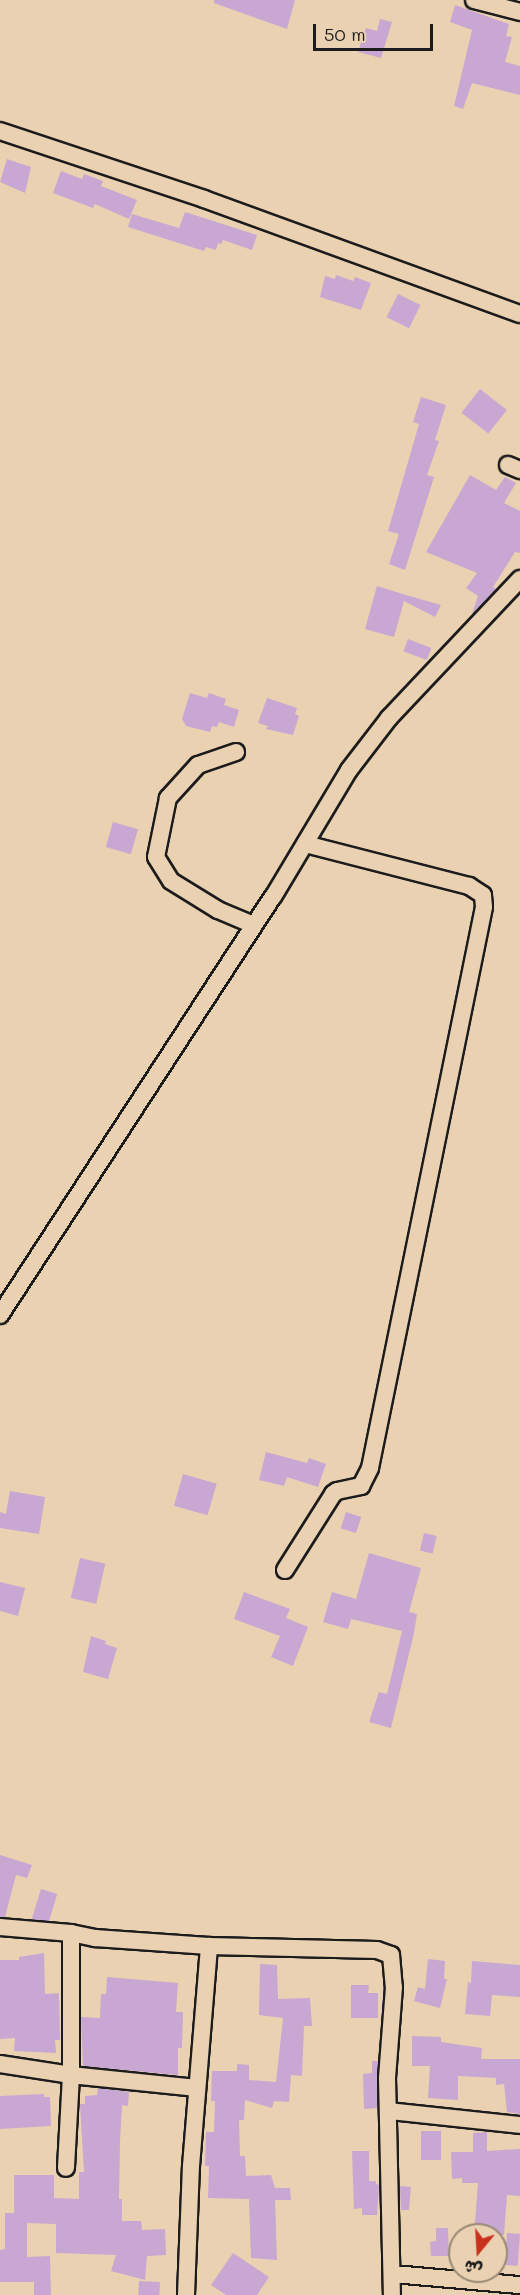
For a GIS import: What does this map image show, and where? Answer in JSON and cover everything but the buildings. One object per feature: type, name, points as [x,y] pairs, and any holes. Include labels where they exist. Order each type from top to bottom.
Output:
[{"type":"street","points":[[474,0],[520,12]]},
{"type":"street","points":[[0,131],[204,199],[520,314]]},
{"type":"street","points":[[0,1315],[254,926],[349,770],[374,736],[520,579]]},
{"type":"street","points":[[236,752],[198,765],[168,798],[156,858],[171,881],[219,910],[254,926]]},
{"type":"street","points":[[285,1570],[333,1494],[361,1486],[370,1468],[484,907],[483,895],[469,886],[305,844]]},
{"type":"street","points":[[0,1927],[95,1938],[209,1946],[377,1950],[391,1954],[394,1987],[387,2078],[392,2295]]},
{"type":"street","points":[[66,2168],[71,2075],[71,1934]]},
{"type":"street","points":[[186,2295],[196,2088],[209,1946]]},
{"type":"street","points":[[0,2064],[71,2075],[196,2088]]},
{"type":"street","points":[[389,2111],[520,2125]]},
{"type":"street","points":[[393,2274],[520,2285]]}]
